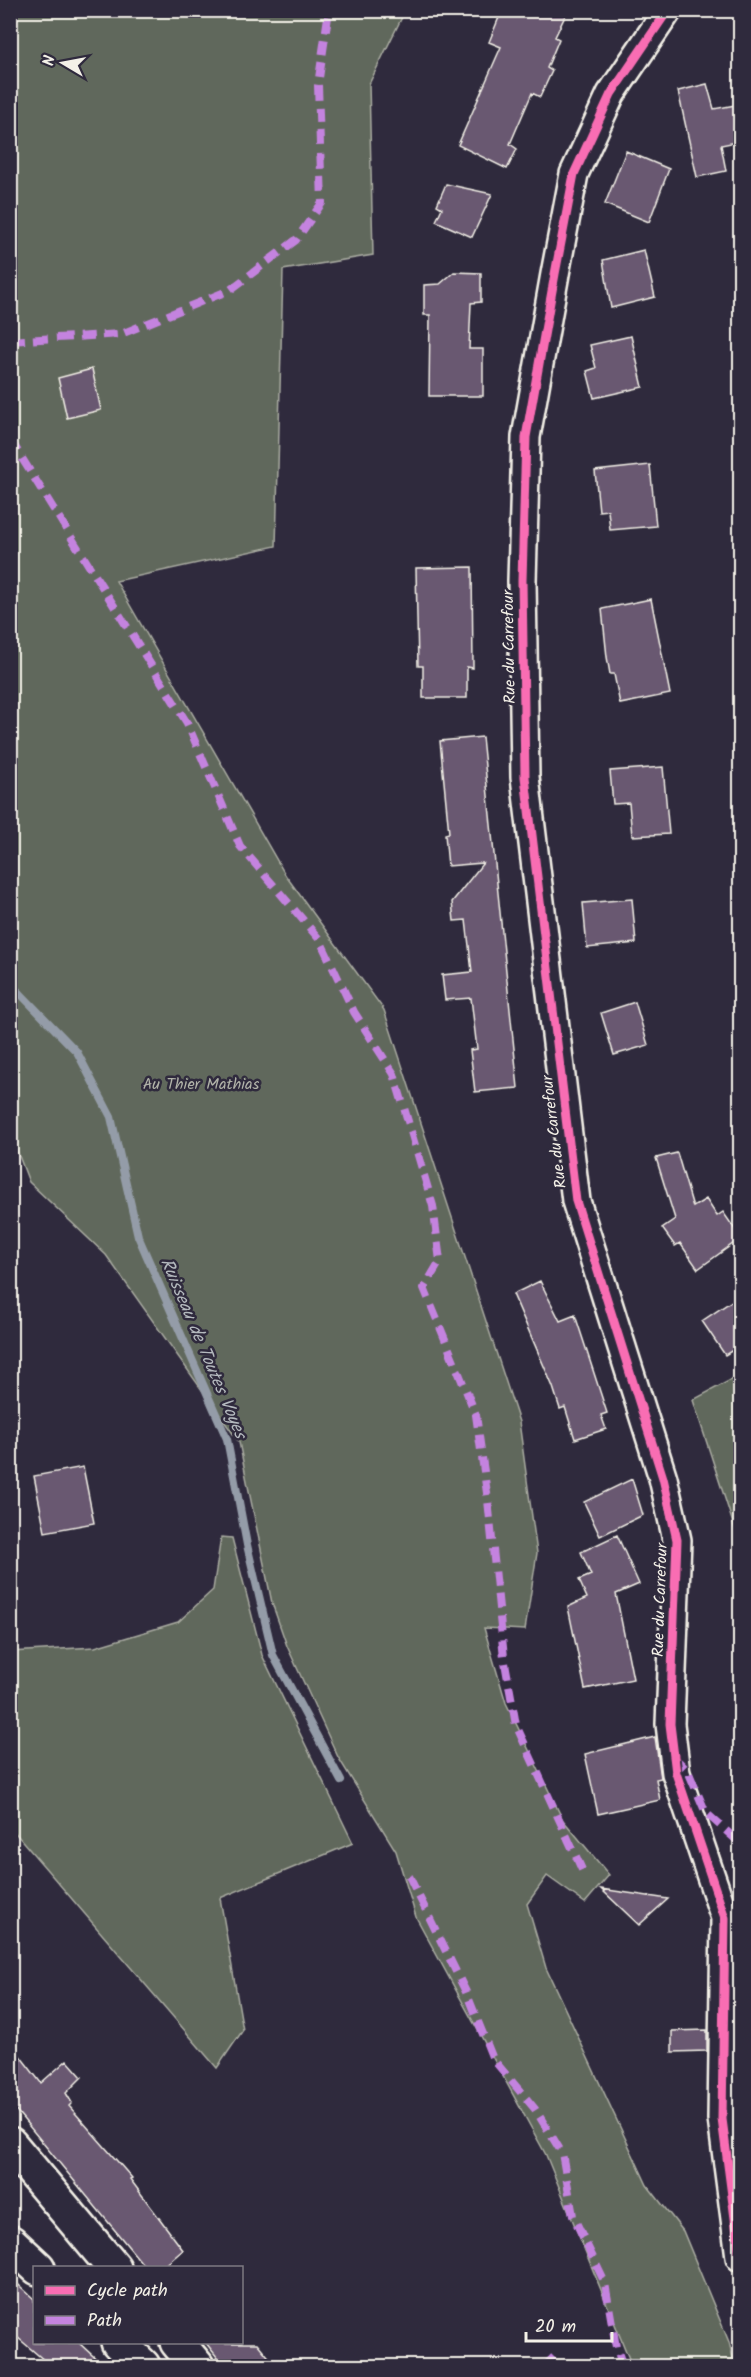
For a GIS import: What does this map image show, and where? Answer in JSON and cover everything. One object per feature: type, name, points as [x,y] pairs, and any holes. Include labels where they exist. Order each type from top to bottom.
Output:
[{"type":"street","name":"Rue du Carrefour","points":[[668,10],[611,94],[574,174],[555,274],[526,437],[522,581],[525,777],[576,1201],[663,1478],[677,1540],[670,1724],[676,1773],[725,1918],[722,2119],[741,2257]]},
{"type":"street","points":[[10,2144],[112,2266]]},
{"type":"street","points":[[10,2242],[36,2266]]},
{"type":"street","points":[[119,2344],[143,2367]]},
{"type":"street","points":[[178,2344],[197,2367]]},
{"type":"green space","name":"Au Thier Mathias","points":[[11,11],[405,11],[369,84],[373,255],[283,270],[276,546],[116,581],[286,876],[384,1010],[519,1422],[537,1553],[525,1630],[484,1628],[506,1703],[563,1820],[609,1875],[585,1903],[547,1876],[527,1904],[546,1968],[647,2185],[683,2231],[729,2342],[735,2366],[632,2366],[546,2155],[416,1917],[396,1851],[338,1757],[287,1646],[272,1603],[239,1442],[106,1255],[29,1182],[11,1135]]},
{"type":"green space","points":[[740,1375],[740,1545],[693,1400]]},
{"type":"green space","points":[[221,1537],[232,1538],[262,1655],[353,1843],[220,1898],[243,2030],[217,2068],[11,1828],[10,1652],[95,1647],[178,1622],[213,1590]]},
{"type":"building","points":[[502,10],[568,10],[555,37],[559,39],[547,68],[552,71],[540,97],[532,93],[510,144],[517,149],[507,169],[458,145],[501,47],[489,42]]},
{"type":"building","points":[[707,84],[714,109],[741,104],[741,141],[721,145],[726,171],[697,177],[678,91]]},
{"type":"building","points":[[626,151],[669,169],[649,222],[605,204]]},
{"type":"building","points":[[446,184],[492,194],[472,237],[436,221],[442,208],[437,205]]},
{"type":"building","points":[[644,250],[655,297],[611,308],[603,260]]},
{"type":"building","points":[[454,272],[481,273],[481,302],[471,303],[469,349],[483,349],[483,396],[429,396],[430,315],[424,315],[424,285],[440,284]]},
{"type":"building","points":[[631,336],[643,387],[594,398],[587,371],[596,368],[590,345]]},
{"type":"building","points":[[92,369],[101,410],[67,418],[58,378]]},
{"type":"building","points":[[650,465],[656,526],[610,530],[608,510],[599,511],[595,471]]},
{"type":"building","points":[[472,567],[473,668],[467,667],[467,698],[423,698],[423,666],[418,666],[416,568]]},
{"type":"building","points":[[651,599],[670,694],[620,704],[614,674],[610,674],[602,609]]},
{"type":"building","points":[[482,737],[518,1088],[475,1092],[470,1050],[477,1049],[471,998],[445,1000],[442,975],[472,972],[466,920],[454,921],[452,902],[483,863],[448,866],[445,834],[449,833],[440,741]]},
{"type":"building","points":[[663,767],[669,834],[632,836],[629,803],[613,804],[610,771]]},
{"type":"building","points":[[632,899],[636,943],[587,948],[583,903]]},
{"type":"building","points":[[635,1002],[648,1045],[614,1055],[601,1013]]},
{"type":"building","points":[[677,1153],[693,1207],[706,1199],[717,1216],[723,1212],[741,1238],[698,1269],[680,1243],[675,1246],[662,1228],[675,1219],[656,1158]]},
{"type":"building","points":[[540,1281],[560,1321],[575,1315],[607,1413],[601,1415],[606,1429],[575,1439],[565,1407],[560,1409],[553,1387],[513,1294]]},
{"type":"building","points":[[741,1295],[741,1345],[725,1355],[702,1321]]},
{"type":"building","points":[[83,1467],[94,1523],[45,1532],[34,1476]]},
{"type":"building","points":[[632,1479],[643,1515],[600,1536],[584,1502]]},
{"type":"building","points":[[617,1535],[639,1584],[616,1594],[633,1679],[585,1689],[568,1607],[587,1598],[579,1580],[591,1575],[581,1552]]},
{"type":"building","points":[[655,1737],[661,1778],[656,1779],[660,1800],[598,1814],[585,1754]]},
{"type":"building","points":[[601,1889],[668,1899],[639,1925]]},
{"type":"building","points":[[707,2030],[707,2051],[672,2052],[672,2031]]},
{"type":"building","points":[[10,2043],[41,2083],[67,2060],[82,2077],[66,2093],[72,2103],[69,2106],[132,2178],[130,2179],[183,2250],[164,2266],[144,2266],[10,2103]]},
{"type":"building","points":[[10,2277],[33,2298],[33,2344],[80,2344],[105,2367],[52,2367],[10,2331]]},
{"type":"building","points":[[257,2343],[277,2367],[225,2367],[207,2344]]},
{"type":"waterway","name":"Ruisseau de Toutes Voyes","points":[[10,983],[77,1052],[111,1117],[138,1236],[227,1439],[247,1545],[273,1655],[341,1781]]},
{"type":"marked path","points":[[10,341],[121,334],[230,290],[296,240],[322,203],[318,85],[329,10]]},
{"type":"marked path","points":[[10,439],[187,723],[240,846],[320,940],[354,1012],[394,1074],[433,1206],[440,1261],[424,1288],[476,1415],[488,1500],[504,1657],[516,1725],[584,1874]]},
{"type":"marked path","points":[[674,1757],[688,1771],[706,1813],[740,1843]]},
{"type":"marked path","points":[[409,1876],[466,1992],[493,2059],[535,2109],[562,2153],[573,2216],[605,2283],[616,2347],[623,2366]]},
{"type":"marked path","points":[[545,2366],[554,2357]]},
{"type":"cycle path","points":[[668,10],[611,94],[574,174],[555,274],[526,437],[522,581],[525,777],[576,1201],[663,1478],[677,1540],[670,1724],[676,1773],[725,1918],[722,2119],[740,2257]]}]
